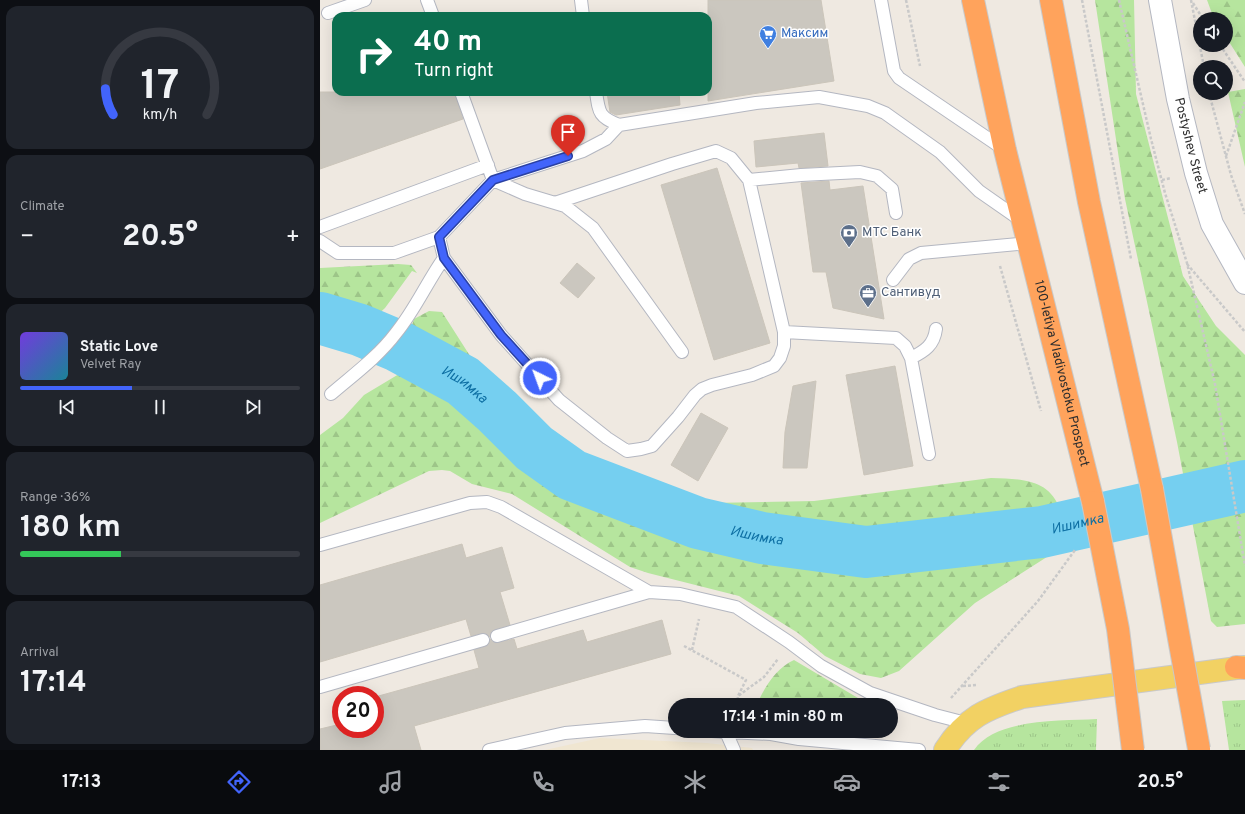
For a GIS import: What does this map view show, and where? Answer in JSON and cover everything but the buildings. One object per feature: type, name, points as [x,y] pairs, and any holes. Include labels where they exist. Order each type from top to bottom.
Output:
[{"type":"highway","name":"100-letiya Vladivostoku Prospect","points":[[973,0],[1005,150],[1093,502],[1118,629],[1133,750]]},
{"type":"highway","points":[[1051,0],[1089,202],[1152,489],[1199,750]]},
{"type":"main road","name":"Postyshev Street","points":[[1160,0],[1178,99],[1196,173],[1212,224],[1245,283]]},
{"type":"main road","points":[[945,750],[966,723],[992,707],[1022,697],[1242,667]]},
{"type":"lane","points":[[328,13],[365,0]]},
{"type":"lane","points":[[427,0],[432,12]]},
{"type":"lane","points":[[580,0],[582,12]]},
{"type":"lane","points":[[881,0],[894,71],[899,78],[1005,150]]},
{"type":"lane","points":[[462,96],[493,180],[525,194],[565,206],[593,228],[682,352]]},
{"type":"lane","points":[[597,96],[599,108],[606,120],[619,125],[756,103],[819,97],[868,106],[885,113],[940,152],[979,191],[1022,221]]},
{"type":"lane","points":[[320,241],[338,253],[394,253],[439,237],[493,180],[583,151],[606,139],[619,125]]},
{"type":"lane","points":[[439,237],[444,258],[501,335],[560,400],[607,438],[627,451],[641,450],[652,446],[695,395],[702,389],[752,375],[774,366],[780,358],[784,346],[784,332],[749,180],[731,158],[716,151],[555,203]]},
{"type":"lane","points":[[320,227],[488,165]]},
{"type":"lane","points":[[749,180],[801,175],[860,172],[877,176],[892,189],[896,213]]},
{"type":"lane","points":[[892,280],[909,259],[921,253],[1028,243]]},
{"type":"lane","points":[[331,394],[374,358],[396,334],[418,302],[444,258]]},
{"type":"lane","points":[[911,358],[924,352],[931,345],[935,337],[936,329]]},
{"type":"lane","points":[[784,332],[896,338],[905,346],[911,358],[929,454]]},
{"type":"lane","points":[[320,545],[470,503],[487,502],[501,507],[649,592]]},
{"type":"lane","points":[[497,636],[649,592],[680,594],[736,607],[789,642],[821,666],[870,693],[935,715],[966,723]]},
{"type":"lane","points":[[320,687],[483,640]]},
{"type":"lane","points":[[489,750],[533,745],[565,733],[645,726],[668,728]]},
{"type":"lane","points":[[729,738],[734,750]]},
{"type":"lane","points":[[790,738],[919,750]]},
{"type":"path","points":[[1082,0],[1131,262]]},
{"type":"path","points":[[1119,0],[1165,193],[1186,263],[1215,384],[1245,566]]},
{"type":"path","points":[[1192,1],[1199,12]]},
{"type":"path","points":[[1192,1],[1203,60]]},
{"type":"path","points":[[1225,52],[1245,82]]},
{"type":"path","points":[[1211,100],[1226,157],[1245,214]]},
{"type":"path","points":[[1226,157],[1245,102]]},
{"type":"path","points":[[1186,263],[1245,332]]},
{"type":"path","points":[[963,686],[1038,601],[1076,548]]},
{"type":"path","points":[[692,650],[703,599]]},
{"type":"path","points":[[738,696],[764,677],[789,642]]},
{"type":"path","points":[[684,646],[746,680],[738,696]]},
{"type":"shaded area","points":[[600,738],[707,743],[752,748],[753,750],[545,750]]},
{"type":"green space","points":[[1095,0],[1134,0],[1136,94],[1183,276],[1216,326],[1245,355],[1245,624],[1217,627],[1211,621],[1177,442],[1125,199]]},
{"type":"green space","points":[[1207,0],[1245,0],[1245,67],[1233,48],[1233,12],[1211,12]]},
{"type":"green space","points":[[1245,89],[1245,167],[1230,100],[1233,100],[1233,91]]},
{"type":"green space","points":[[398,264],[411,265],[417,273],[412,271],[385,308],[370,322],[350,323],[320,331],[320,268]]},
{"type":"green space","points":[[429,311],[442,312],[479,370],[492,400],[519,430],[578,466],[640,488],[710,503],[814,501],[991,478],[1022,480],[1034,483],[1044,488],[1052,495],[1064,518],[1068,535],[1050,555],[975,603],[899,671],[881,678],[860,674],[825,656],[798,633],[739,596],[630,567],[512,494],[472,484],[450,471],[429,471],[320,523],[320,435],[343,418],[364,395],[399,374],[403,352],[414,319]]},
{"type":"green space","points":[[794,660],[858,698],[760,698],[771,679],[788,663]]},
{"type":"green space","points":[[1245,700],[1245,750],[1229,750],[1222,701]]},
{"type":"green space","points":[[1097,719],[1096,750],[974,750],[984,740],[997,732],[1013,727],[1048,721]]},
{"type":"waterway","name":"Ишимка","points":[[320,318],[360,330],[398,346],[463,381],[497,411],[534,448],[572,475],[698,523],[762,538],[866,552],[1042,532],[1245,486]]},
{"type":"place","name":"Максим","points":[[768,49]]},
{"type":"place","name":"МТС Банк","points":[[849,248]]},
{"type":"place","name":"Сантивуд","points":[[868,308]]},
{"type":"route","points":[[540,378],[501,335],[444,258],[439,237],[493,180],[568,156]]}]
